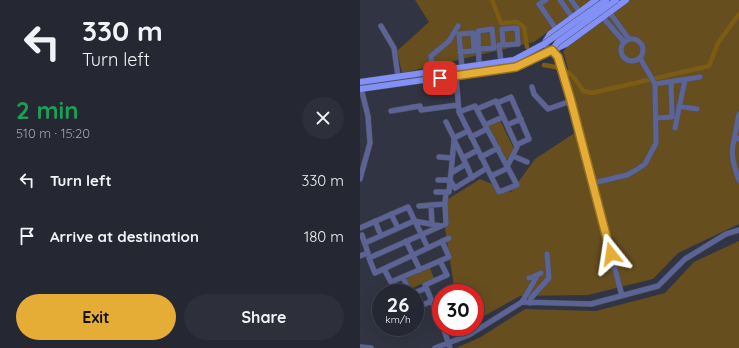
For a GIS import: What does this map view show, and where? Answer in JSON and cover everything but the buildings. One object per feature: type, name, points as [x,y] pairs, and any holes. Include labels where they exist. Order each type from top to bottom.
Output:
[{"type":"main road","points":[[360,86],[457,71],[479,65],[520,58],[544,44],[606,0]]},
{"type":"main road","points":[[552,50],[558,42],[616,0]]},
{"type":"main road","points":[[360,86],[398,77],[433,72],[516,67],[572,40],[626,0]]},
{"type":"main road","points":[[544,44],[548,36],[556,29],[594,1]]},
{"type":"street","points":[[546,0],[539,4],[556,29]]},
{"type":"street","points":[[560,0],[572,17]]},
{"type":"street","points":[[571,0],[580,12]]},
{"type":"street","points":[[601,0],[627,41]]},
{"type":"street","points":[[594,1],[602,18],[627,41],[638,40],[643,45],[643,52],[637,60],[629,60],[623,56],[621,49],[627,41]]},
{"type":"street","points":[[381,26],[394,48],[398,77]]},
{"type":"street","points":[[433,72],[431,56],[449,41],[458,26]]},
{"type":"street","points":[[501,62],[499,46],[518,44],[517,28],[502,29],[503,45]]},
{"type":"street","points":[[479,50],[494,48],[492,29],[478,31],[479,65]]},
{"type":"street","points":[[458,112],[475,106],[517,185],[499,192],[458,112],[457,71],[460,52],[459,34],[473,32],[474,51],[460,52]]},
{"type":"street","points":[[544,44],[558,57],[593,183],[622,296]]},
{"type":"street","points":[[593,183],[627,175],[645,164],[656,143],[655,84],[640,58]]},
{"type":"street","points":[[655,84],[700,77]]},
{"type":"street","points":[[675,117],[685,80]]},
{"type":"street","points":[[671,82],[675,128]]},
{"type":"street","points":[[360,86],[368,116],[370,143],[360,179]]},
{"type":"street","points":[[532,87],[534,94],[548,109],[571,101]]},
{"type":"street","points":[[497,104],[511,97],[529,139],[516,145]]},
{"type":"street","points":[[477,110],[496,101],[517,147],[508,168],[491,176]]},
{"type":"street","points":[[391,111],[420,106],[421,110],[458,105]]},
{"type":"street","points":[[679,106],[698,109]]},
{"type":"street","points":[[739,114],[736,139],[732,148],[733,164],[739,180]]},
{"type":"street","points":[[656,118],[675,117]]},
{"type":"street","points":[[471,137],[503,118]]},
{"type":"street","points":[[507,125],[520,119]]},
{"type":"street","points":[[446,122],[472,178]]},
{"type":"street","points":[[454,139],[468,131]]},
{"type":"street","points":[[360,256],[368,255],[406,241],[446,224],[446,192],[449,192],[454,139]]},
{"type":"street","points":[[481,156],[498,148]]},
{"type":"street","points":[[463,158],[478,150]]},
{"type":"street","points":[[513,156],[527,162]]},
{"type":"street","points":[[439,157],[452,158]]},
{"type":"street","points":[[451,173],[466,164]]},
{"type":"street","points":[[450,180],[455,188],[487,168]]},
{"type":"street","points":[[438,180],[450,180]]},
{"type":"street","points":[[436,192],[446,192]]},
{"type":"street","points":[[419,206],[445,204]]},
{"type":"street","points":[[431,206],[432,224]]},
{"type":"street","points":[[428,248],[408,207],[375,221],[360,232],[375,273],[384,268],[428,248],[448,238]]},
{"type":"street","points":[[391,214],[398,228]]},
{"type":"street","points":[[375,221],[381,236]]},
{"type":"street","points":[[365,243],[414,221],[441,226]]},
{"type":"street","points":[[522,302],[591,304],[658,286],[684,259],[726,234],[739,230]]},
{"type":"street","points":[[406,241],[420,270]]},
{"type":"street","points":[[384,268],[391,282],[449,257],[442,241]]},
{"type":"street","points":[[530,303],[531,298],[549,278],[547,254]]},
{"type":"street","points":[[424,304],[432,301],[425,285],[448,275],[442,263]]},
{"type":"street","points":[[529,278],[541,273]]},
{"type":"street","points":[[435,348],[449,346],[470,335],[522,302],[535,282],[535,276]]},
{"type":"street","points":[[403,277],[406,284]]},
{"type":"street","points":[[446,336],[449,346]]},
{"type":"street","points":[[360,347],[371,348]]},
{"type":"shaded area","points":[[415,0],[591,0],[534,42],[402,73],[397,51],[429,22]]},
{"type":"shaded area","points":[[630,0],[739,0],[739,224],[678,253],[653,279],[588,295],[520,296],[484,316],[484,284],[454,284],[444,222],[448,199],[480,179],[511,192],[535,159],[579,130],[568,69],[563,51],[566,49],[565,46],[604,20]]},
{"type":"shaded area","points":[[500,120],[514,149],[507,160],[489,126]]},
{"type":"shaded area","points":[[739,241],[739,348],[456,348],[484,336],[525,309],[596,311],[665,293],[694,262]]},
{"type":"shaded area","points":[[430,268],[434,278],[421,284],[408,284],[406,279]]},
{"type":"waterway","points":[[492,0],[501,23],[517,22],[524,27],[527,47]]},
{"type":"waterway","points":[[544,65],[568,72],[572,75],[583,91],[592,93],[709,66],[718,43],[739,14]]},
{"type":"route","points":[[440,78],[516,67],[552,50],[558,57],[571,101],[611,254]]}]
